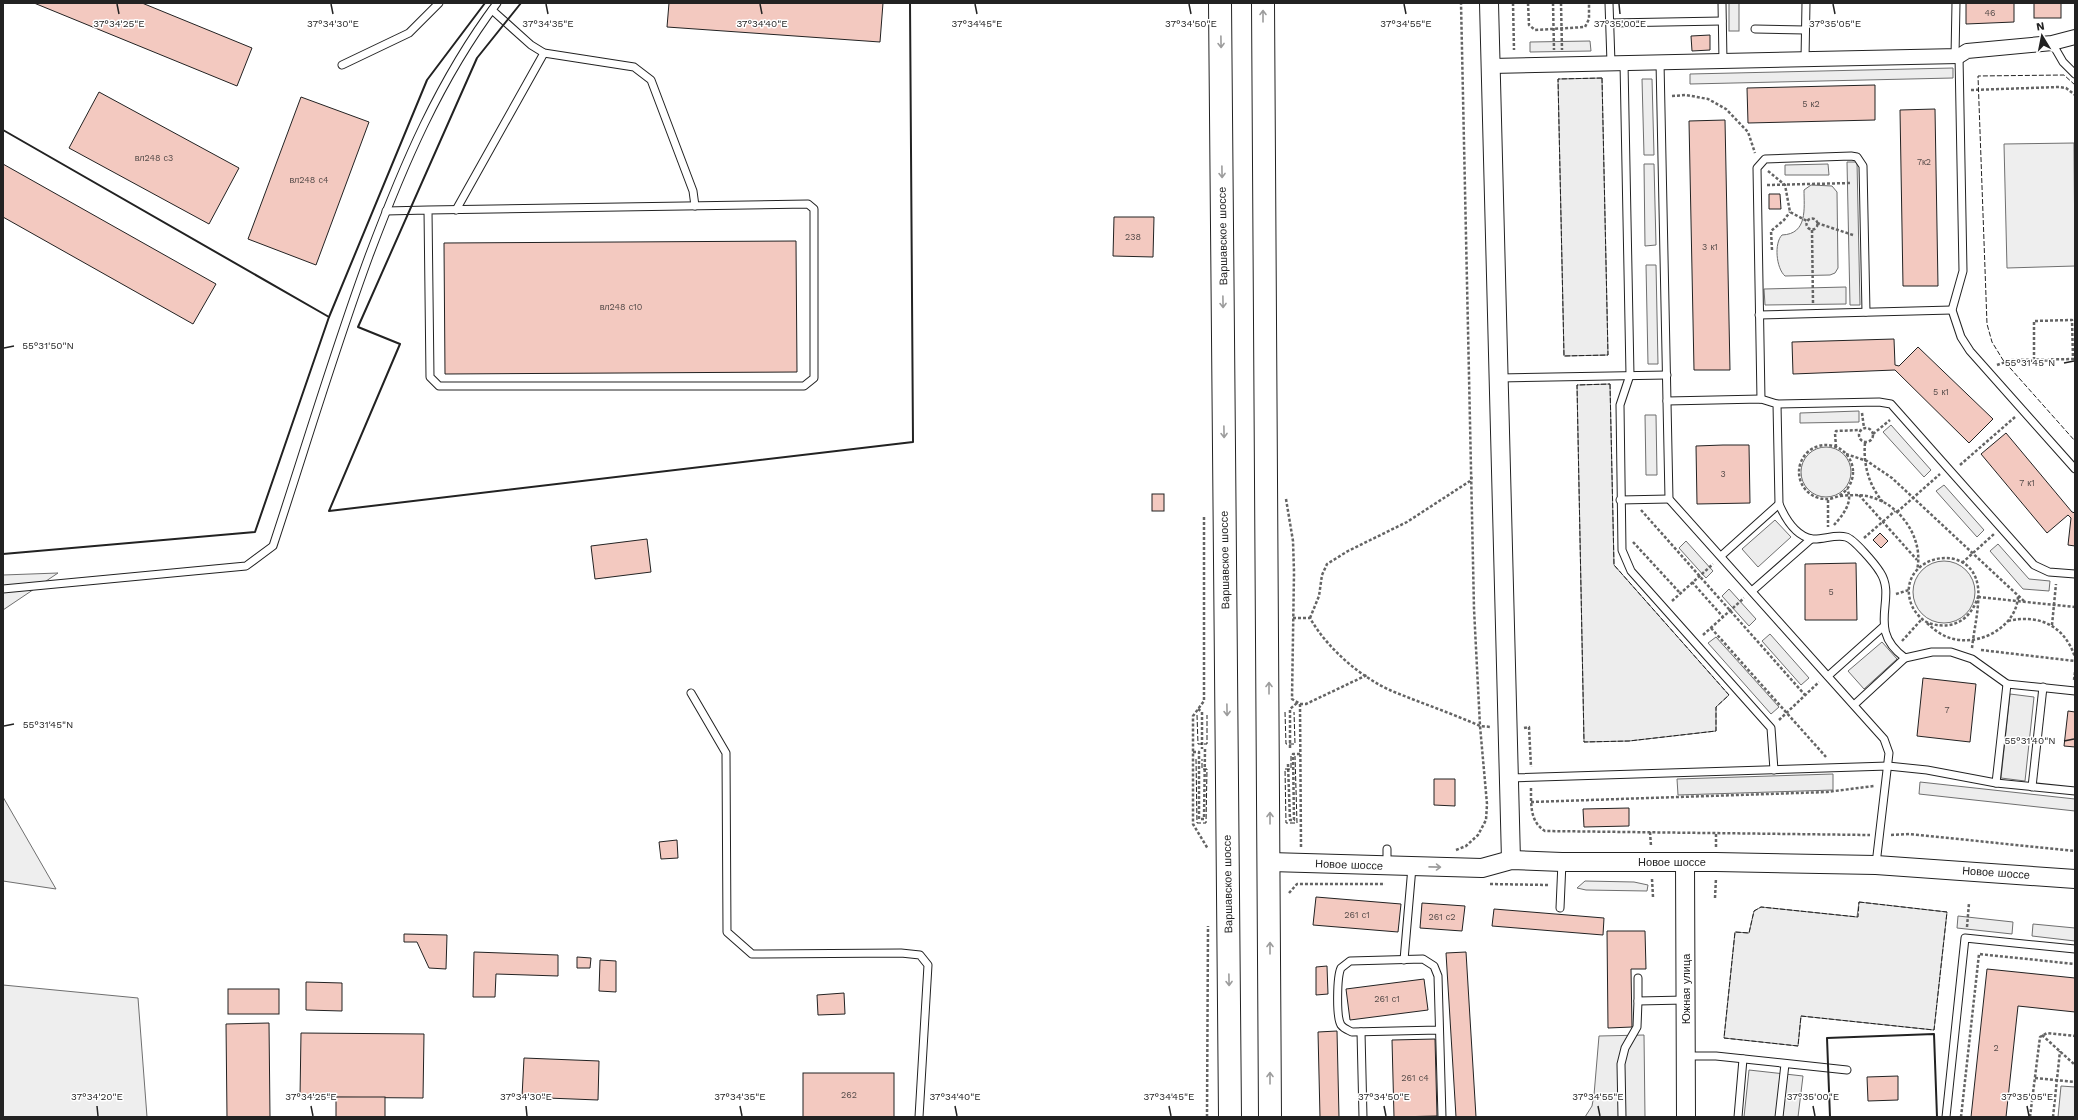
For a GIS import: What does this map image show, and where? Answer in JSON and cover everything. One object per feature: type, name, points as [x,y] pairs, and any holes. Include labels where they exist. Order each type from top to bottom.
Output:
[{"type":"main road","name":"Варшавское шоссе","points":[[1220,3],[1230,1117]]},
{"type":"main road","points":[[1263,3],[1270,862],[1270,1117]]},
{"type":"street","points":[[1489,3],[1511,860]]},
{"type":"street","points":[[1491,66],[1957,56],[1967,51],[2052,43],[2075,37]]},
{"type":"street","name":"Новое шоссе","points":[[1270,862],[1387,857],[1411,876],[1482,868],[1511,860],[1562,862],[1876,865],[2075,879]]},
{"type":"street","name":"Южная улица","points":[[1685,862],[1686,1117]]},
{"type":"lane","points":[[342,65],[409,33],[439,3]]},
{"type":"lane","points":[[3,589],[246,566],[273,546],[349,311],[386,211],[431,108],[477,30],[497,3]]},
{"type":"lane","points":[[1609,3],[1610,24],[1617,63],[1630,376],[1620,404],[1620,500],[1622,550],[1627,564],[1664,608],[1771,728],[1774,770]]},
{"type":"lane","points":[[1722,3],[1723,61]]},
{"type":"lane","points":[[1805,59],[1806,3]]},
{"type":"lane","points":[[1956,3],[1957,56],[1960,90],[1964,271],[1952,310],[1961,337],[1986,370],[2075,469]]},
{"type":"lane","points":[[492,10],[531,45],[544,53],[634,67],[651,80],[693,191],[695,206]]},
{"type":"lane","points":[[1610,24],[1722,21]]},
{"type":"lane","points":[[1756,28],[1806,30]]},
{"type":"lane","points":[[2052,43],[2063,62],[2075,74]]},
{"type":"lane","points":[[456,210],[544,53]]},
{"type":"lane","points":[[1660,62],[1669,499],[1884,739],[1889,753],[1876,865]]},
{"type":"lane","points":[[1761,399],[1757,185],[1757,168],[1759,163],[1765,159],[1773,158],[1857,157],[1863,166],[1864,183],[1866,312]]},
{"type":"lane","points":[[386,211],[428,210],[808,204],[814,209],[814,378],[804,386],[439,386],[430,377],[428,210]]},
{"type":"lane","points":[[1759,315],[1952,310]]},
{"type":"lane","points":[[1499,378],[1667,375]]},
{"type":"lane","points":[[1667,401],[1761,399],[1777,404],[1885,402],[1900,413],[2034,565],[2043,570],[2075,574]]},
{"type":"lane","points":[[1777,404],[1779,504],[1790,524],[1811,539],[1847,537],[1856,545],[1883,577],[1885,588],[1884,626],[1887,637],[1894,650],[1905,658]]},
{"type":"lane","points":[[1620,500],[1669,499]]},
{"type":"lane","points":[[1721,556],[1779,504]]},
{"type":"lane","points":[[1752,591],[1811,539]]},
{"type":"lane","points":[[1828,675],[1884,626]]},
{"type":"lane","points":[[1854,704],[1905,658],[1932,652],[1951,652],[1972,659],[2007,684],[2075,691]]},
{"type":"lane","points":[[1996,783],[2007,684]]},
{"type":"lane","points":[[2032,787],[2043,687]]},
{"type":"lane","points":[[691,693],[726,753],[727,932],[752,954],[901,953],[920,956],[928,965],[919,1117]]},
{"type":"lane","points":[[1509,778],[1888,766],[1927,770],[1996,783],[2075,791]]},
{"type":"lane","points":[[1560,908],[1562,862]]},
{"type":"lane","points":[[1404,960],[1411,876]]},
{"type":"lane","points":[[1946,1117],[1965,938],[2075,949]]},
{"type":"lane","points":[[1439,1030],[1352,1032],[1345,1029],[1340,1024],[1338,980],[1341,968],[1350,961],[1423,959],[1430,962],[1437,970],[1442,1117]]},
{"type":"lane","points":[[1622,1117],[1621,1064],[1625,1048],[1637,1027],[1638,978]]},
{"type":"lane","points":[[1638,1001],[1686,1000]]},
{"type":"lane","points":[[1361,1032],[1363,1117]]},
{"type":"lane","points":[[1686,1056],[1743,1059],[1847,1070]]},
{"type":"lane","points":[[1738,1117],[1743,1059]]},
{"type":"lane","points":[[1779,1117],[1785,1064]]},
{"type":"path","points":[[1452,852],[1466,846],[1478,835],[1486,820],[1488,804],[1480,726],[1474,609],[1460,3]]},
{"type":"path","points":[[1513,3],[1515,65]]},
{"type":"path","points":[[1528,3],[1529,25],[1530,28],[1534,30],[1582,28],[1587,25],[1589,19],[1589,3]]},
{"type":"path","points":[[1553,3],[1554,29],[1559,64]]},
{"type":"path","points":[[1559,64],[1562,29],[1561,3]]},
{"type":"path","points":[[1960,90],[2059,87],[2066,88],[2075,95]]},
{"type":"path","points":[[1661,96],[1686,96],[1708,99],[1726,109],[1748,132],[1759,163],[1785,185],[1790,212],[1784,220],[1771,231],[1772,254]]},
{"type":"path","points":[[1757,185],[1864,183]]},
{"type":"path","points":[[1790,212],[1807,221],[1814,219],[1817,223],[1865,239]]},
{"type":"path","points":[[1807,221],[1807,227],[1812,230]]},
{"type":"path","points":[[1813,314],[1812,230],[1815,229],[1817,223]]},
{"type":"path","points":[[1986,370],[2008,361],[2074,359],[2072,320],[2034,321],[2034,360]]},
{"type":"path","points":[[1856,545],[1913,497],[1950,470],[2022,410]]},
{"type":"path","points":[[1865,443],[1871,441],[1873,434],[1900,413]]},
{"type":"path","points":[[1836,447],[1836,431],[1861,430],[1868,428],[1873,434]]},
{"type":"path","points":[[1861,430],[1858,437],[1865,443],[1865,460],[1872,484],[1884,503]]},
{"type":"path","points":[[2018,596],[2016,610],[2002,627],[1982,638],[1959,640],[1938,633],[1921,618],[1914,610],[1910,601],[1909,590],[1911,580],[1916,570],[1917,549],[1912,532],[1903,518],[1896,511],[1874,498],[1850,495],[1840,496],[1828,500],[1819,499],[1804,489],[1800,482],[1799,464],[1810,450],[1818,446],[1827,445],[1836,447],[1846,454],[1865,460],[1880,468],[2025,602]]},
{"type":"path","points":[[1840,496],[1852,481],[1853,471],[1851,462],[1846,454]]},
{"type":"path","points":[[1310,618],[1319,596],[1322,575],[1327,564],[1348,551],[1407,522],[1470,481],[1472,476]]},
{"type":"path","points":[[1828,500],[1828,530],[1840,519],[1845,509],[1850,495],[1847,489]]},
{"type":"path","points":[[1286,491],[1293,541],[1292,698],[1296,703],[1306,704],[1367,675]]},
{"type":"path","points":[[1859,495],[1917,560]]},
{"type":"path","points":[[1631,500],[1806,695]]},
{"type":"path","points":[[1204,510],[1204,701],[1193,716],[1193,824],[1208,848],[1208,856]]},
{"type":"path","points":[[1962,563],[2002,527]]},
{"type":"path","points":[[1621,528],[1680,593]]},
{"type":"path","points":[[1664,608],[1721,556]]},
{"type":"path","points":[[1916,570],[1932,559],[1942,557],[1952,558],[1969,568],[1975,577],[1978,587],[1972,649],[2075,660]]},
{"type":"path","points":[[2052,625],[2057,572]]},
{"type":"path","points":[[1692,582],[1723,617]]},
{"type":"path","points":[[1695,642],[1752,591]]},
{"type":"path","points":[[1978,597],[2075,607]]},
{"type":"path","points":[[1921,618],[1930,623],[1950,626],[1960,622],[1968,616],[1975,607],[1978,597]]},
{"type":"path","points":[[1293,618],[1310,618]]},
{"type":"path","points":[[1310,618],[1320,634],[1334,651],[1390,690],[1480,726],[1508,728],[1529,727],[1534,821],[1538,827],[1546,831],[1880,835],[1909,834],[2075,851]]},
{"type":"path","points":[[1894,650],[1921,618]]},
{"type":"path","points":[[2007,621],[2022,618],[2037,619],[2052,625],[2063,634],[2072,646],[2075,657]]},
{"type":"path","points":[[1711,628],[1836,768]]},
{"type":"path","points":[[1771,728],[1828,675]]},
{"type":"path","points":[[1296,703],[1290,709],[1290,820],[1294,820],[1293,754],[1300,754]]},
{"type":"path","points":[[1300,704],[1301,852]]},
{"type":"path","points":[[1193,752],[1198,752],[1199,818],[1204,819],[1204,749],[1202,712],[1198,709]]},
{"type":"path","points":[[1532,802],[1827,792],[1886,784]]},
{"type":"path","points":[[1288,898],[1289,890],[1297,884],[1411,876]]},
{"type":"path","points":[[1482,884],[1561,885]]},
{"type":"path","points":[[1965,938],[1969,903]]},
{"type":"path","points":[[1207,1117],[1208,919]]},
{"type":"path","points":[[1961,1117],[1978,954],[2075,964]]},
{"type":"path","points":[[2030,1117],[2039,1040],[2042,1035],[2047,1033],[2075,1036]]},
{"type":"path","points":[[2042,1035],[2075,1065]]},
{"type":"path","points":[[2053,1117],[2060,1051]]},
{"type":"path","points":[[2035,1078],[2075,1082]]},
{"type":"shaded area","points":[[1729,3],[1739,3],[1739,31],[1729,31]]},
{"type":"shaded area","points":[[1590,41],[1591,51],[1530,52],[1530,42]]},
{"type":"shaded area","points":[[1953,68],[1953,78],[1690,84],[1690,74]]},
{"type":"shaded area","points":[[1602,78],[1608,355],[1564,356],[1558,79]]},
{"type":"shaded area","points":[[1642,79],[1652,79],[1654,155],[1644,155]]},
{"type":"shaded area","points":[[2074,143],[2075,266],[2007,268],[2004,144]]},
{"type":"shaded area","points":[[1847,162],[1857,162],[1860,305],[1850,305]]},
{"type":"shaded area","points":[[1644,164],[1654,164],[1656,245],[1645,246]]},
{"type":"shaded area","points":[[1828,164],[1829,175],[1785,175],[1785,165]]},
{"type":"shaded area","points":[[1811,185],[1832,186],[1837,192],[1838,268],[1835,273],[1830,275],[1785,276],[1778,262],[1777,256],[1779,239],[1782,235],[1790,234],[1796,230],[1800,225],[1804,212],[1804,190]]},
{"type":"shaded area","points":[[1646,265],[1656,265],[1658,364],[1648,364]]},
{"type":"shaded area","points":[[1846,287],[1846,304],[1765,305],[1764,289]]},
{"type":"shaded area","points":[[1610,384],[1614,565],[1729,695],[1716,707],[1716,731],[1629,741],[1584,742],[1577,385]]},
{"type":"shaded area","points":[[1859,411],[1859,422],[1800,423],[1800,413]]},
{"type":"shaded area","points":[[1645,415],[1656,415],[1657,475],[1646,475]]},
{"type":"shaded area","points":[[1891,425],[1931,470],[1924,477],[1883,432]]},
{"type":"shaded area","points":[[1826,447],[1835,449],[1844,454],[1849,463],[1851,472],[1849,481],[1844,490],[1835,495],[1826,497],[1817,495],[1808,490],[1803,481],[1801,472],[1803,463],[1808,454],[1817,449]]},
{"type":"shaded area","points":[[1944,485],[1984,530],[1977,537],[1936,491]]},
{"type":"shaded area","points":[[1775,520],[1791,537],[1758,567],[1742,549]]},
{"type":"shaded area","points":[[1686,541],[1713,571],[1706,578],[1679,548]]},
{"type":"shaded area","points":[[1998,544],[2029,579],[2050,581],[2049,591],[2023,589],[1990,551]]},
{"type":"shaded area","points":[[1944,561],[1961,566],[1966,570],[1970,575],[1975,592],[1970,609],[1966,614],[1961,618],[1944,623],[1927,618],[1922,614],[1918,609],[1913,592],[1918,575],[1922,570],[1927,566]]},
{"type":"shaded area","points":[[58,573],[3,610],[3,575]]},
{"type":"shaded area","points":[[1729,589],[1756,619],[1749,626],[1722,596]]},
{"type":"shaded area","points":[[1770,634],[1809,678],[1801,685],[1762,641]]},
{"type":"shaded area","points":[[1716,637],[1779,707],[1771,714],[1708,643]]},
{"type":"shaded area","points":[[1882,642],[1897,659],[1864,689],[1848,671]]},
{"type":"shaded area","points":[[2010,694],[2034,697],[2025,781],[2001,778]]},
{"type":"shaded area","points":[[1833,774],[1833,790],[1678,795],[1677,779]]},
{"type":"shaded area","points":[[1920,782],[2075,799],[2075,811],[1919,794]]},
{"type":"shaded area","points":[[3,797],[56,889],[3,881]]},
{"type":"shaded area","points":[[1585,881],[1634,882],[1648,885],[1647,891],[1586,890],[1577,888]]},
{"type":"shaded area","points":[[1859,902],[1947,912],[1934,1030],[1801,1016],[1798,1046],[1724,1038],[1735,932],[1749,933],[1754,911],[1761,907],[1857,917]]},
{"type":"shaded area","points":[[1958,916],[2013,922],[2012,934],[1957,928]]},
{"type":"shaded area","points":[[2033,924],[2075,928],[2075,941],[2032,936]]},
{"type":"shaded area","points":[[3,985],[138,998],[147,1117],[3,1117]]},
{"type":"shaded area","points":[[1644,1035],[1645,1117],[1585,1117],[1592,1106],[1594,1095],[1599,1036]]},
{"type":"shaded area","points":[[1749,1070],[1803,1076],[1798,1117],[1744,1117]]},
{"type":"shaded area","points":[[2061,1086],[2075,1087],[2075,1117],[2058,1117]]},
{"type":"building","points":[[34,3],[142,3],[252,48],[237,86]]},
{"type":"building","points":[[669,3],[883,3],[880,42],[667,27]]},
{"type":"building","points":[[1966,3],[2014,3],[2014,22],[1966,24]]},
{"type":"building","points":[[2034,3],[2061,3],[2061,18],[2034,18]]},
{"type":"building","points":[[1710,35],[1710,50],[1692,51],[1691,36]]},
{"type":"building","points":[[1875,85],[1875,120],[1748,123],[1747,88]]},
{"type":"building","points":[[99,92],[239,168],[209,224],[69,148]]},
{"type":"building","points":[[301,97],[369,122],[316,265],[248,239]]},
{"type":"building","points":[[1935,109],[1938,286],[1903,286],[1900,110]]},
{"type":"building","points":[[1725,120],[1730,370],[1694,370],[1689,121]]},
{"type":"building","points":[[3,164],[216,284],[193,324],[3,217]]},
{"type":"building","points":[[1769,194],[1780,194],[1781,209],[1769,209]]},
{"type":"building","points":[[1114,217],[1154,217],[1153,257],[1113,256]]},
{"type":"building","points":[[796,241],[797,372],[445,374],[444,243]]},
{"type":"building","points":[[1894,339],[1895,365],[1899,366],[1918,347],[1993,419],[1969,443],[1895,370],[1793,374],[1792,342]]},
{"type":"building","points":[[2006,433],[2072,512],[2075,513],[2075,546],[2068,545],[2071,518],[2068,515],[2047,533],[1981,454]]},
{"type":"building","points":[[1749,445],[1750,503],[1697,504],[1696,446]]},
{"type":"building","points":[[1152,494],[1164,494],[1164,511],[1152,511]]},
{"type":"building","points":[[1880,533],[1888,541],[1881,548],[1873,540]]},
{"type":"building","points":[[647,539],[651,572],[595,579],[591,546]]},
{"type":"building","points":[[1856,563],[1857,620],[1805,620],[1805,564]]},
{"type":"building","points":[[1923,678],[1976,684],[1970,742],[1917,736]]},
{"type":"building","points":[[2068,711],[2075,712],[2075,747],[2064,746]]},
{"type":"building","points":[[1434,779],[1455,779],[1455,806],[1434,805]]},
{"type":"building","points":[[1629,808],[1629,826],[1584,827],[1583,809]]},
{"type":"building","points":[[677,840],[678,858],[661,859],[659,842]]},
{"type":"building","points":[[1316,897],[1401,904],[1398,932],[1313,925]]},
{"type":"building","points":[[1422,903],[1465,906],[1462,931],[1420,928]]},
{"type":"building","points":[[1494,909],[1604,918],[1603,935],[1492,926]]},
{"type":"building","points":[[1607,931],[1645,931],[1646,969],[1631,969],[1632,1027],[1608,1028]]},
{"type":"building","points":[[404,934],[447,935],[446,969],[429,968],[417,942],[404,942]]},
{"type":"building","points":[[474,952],[558,955],[558,976],[496,974],[495,997],[473,997]]},
{"type":"building","points":[[1466,952],[1476,1117],[1456,1117],[1446,953]]},
{"type":"building","points":[[577,957],[591,958],[590,968],[577,968]]},
{"type":"building","points":[[600,960],[616,961],[616,992],[599,991]]},
{"type":"building","points":[[1327,966],[1328,994],[1316,995],[1316,967]]},
{"type":"building","points":[[1987,969],[2075,978],[2075,1012],[2018,1006],[2006,1117],[1971,1117]]},
{"type":"building","points":[[1424,979],[1428,1010],[1350,1020],[1346,989]]},
{"type":"building","points":[[306,982],[342,983],[342,1011],[306,1010]]},
{"type":"building","points":[[228,989],[279,989],[279,1014],[228,1014]]},
{"type":"building","points":[[844,993],[845,1014],[818,1015],[817,995]]},
{"type":"building","points":[[269,1023],[270,1117],[227,1117],[226,1024]]},
{"type":"building","points":[[1337,1031],[1339,1117],[1320,1117],[1318,1032]]},
{"type":"building","points":[[301,1033],[424,1034],[423,1098],[300,1097]]},
{"type":"building","points":[[1435,1039],[1437,1116],[1394,1117],[1392,1040]]},
{"type":"building","points":[[524,1058],[599,1061],[598,1100],[522,1097]]},
{"type":"building","points":[[803,1073],[894,1073],[894,1117],[803,1117]]},
{"type":"building","points":[[1898,1076],[1898,1100],[1868,1101],[1867,1077]]},
{"type":"building","points":[[336,1097],[385,1097],[385,1117],[336,1117]]},
{"type":"fence","points":[[2075,85],[2064,75],[1978,76],[1987,324],[1992,342],[2003,360],[2075,441]]},
{"type":"fence","points":[[1602,78],[1608,355],[1564,356],[1558,79],[1602,78]]},
{"type":"fence","points":[[1610,384],[1614,565],[1729,695],[1716,707],[1716,731],[1629,741],[1584,742],[1577,385],[1610,384]]},
{"type":"fence","points":[[1285,712],[1286,744],[1295,744],[1294,712]]},
{"type":"fence","points":[[1197,715],[1198,744],[1207,744],[1207,715]]},
{"type":"fence","points":[[1291,756],[1291,769],[1285,769],[1286,823],[1297,823],[1295,756]]},
{"type":"fence","points":[[1196,759],[1197,823],[1206,823],[1207,769],[1202,769],[1202,759]]},
{"type":"fence","points":[[1859,902],[1947,912],[1934,1030],[1801,1016],[1798,1046],[1724,1038],[1735,932],[1749,933],[1754,911],[1761,907],[1858,917],[1859,902]]},
{"type":"wall","points":[[3,554],[255,532],[329,317],[427,80],[485,3]]},
{"type":"wall","points":[[521,3],[477,58],[358,327],[400,344],[329,511],[913,442],[910,3]]},
{"type":"wall","points":[[3,130],[329,317]]},
{"type":"wall","points":[[1830,1117],[1827,1038],[1934,1034],[1937,1117]]}]
